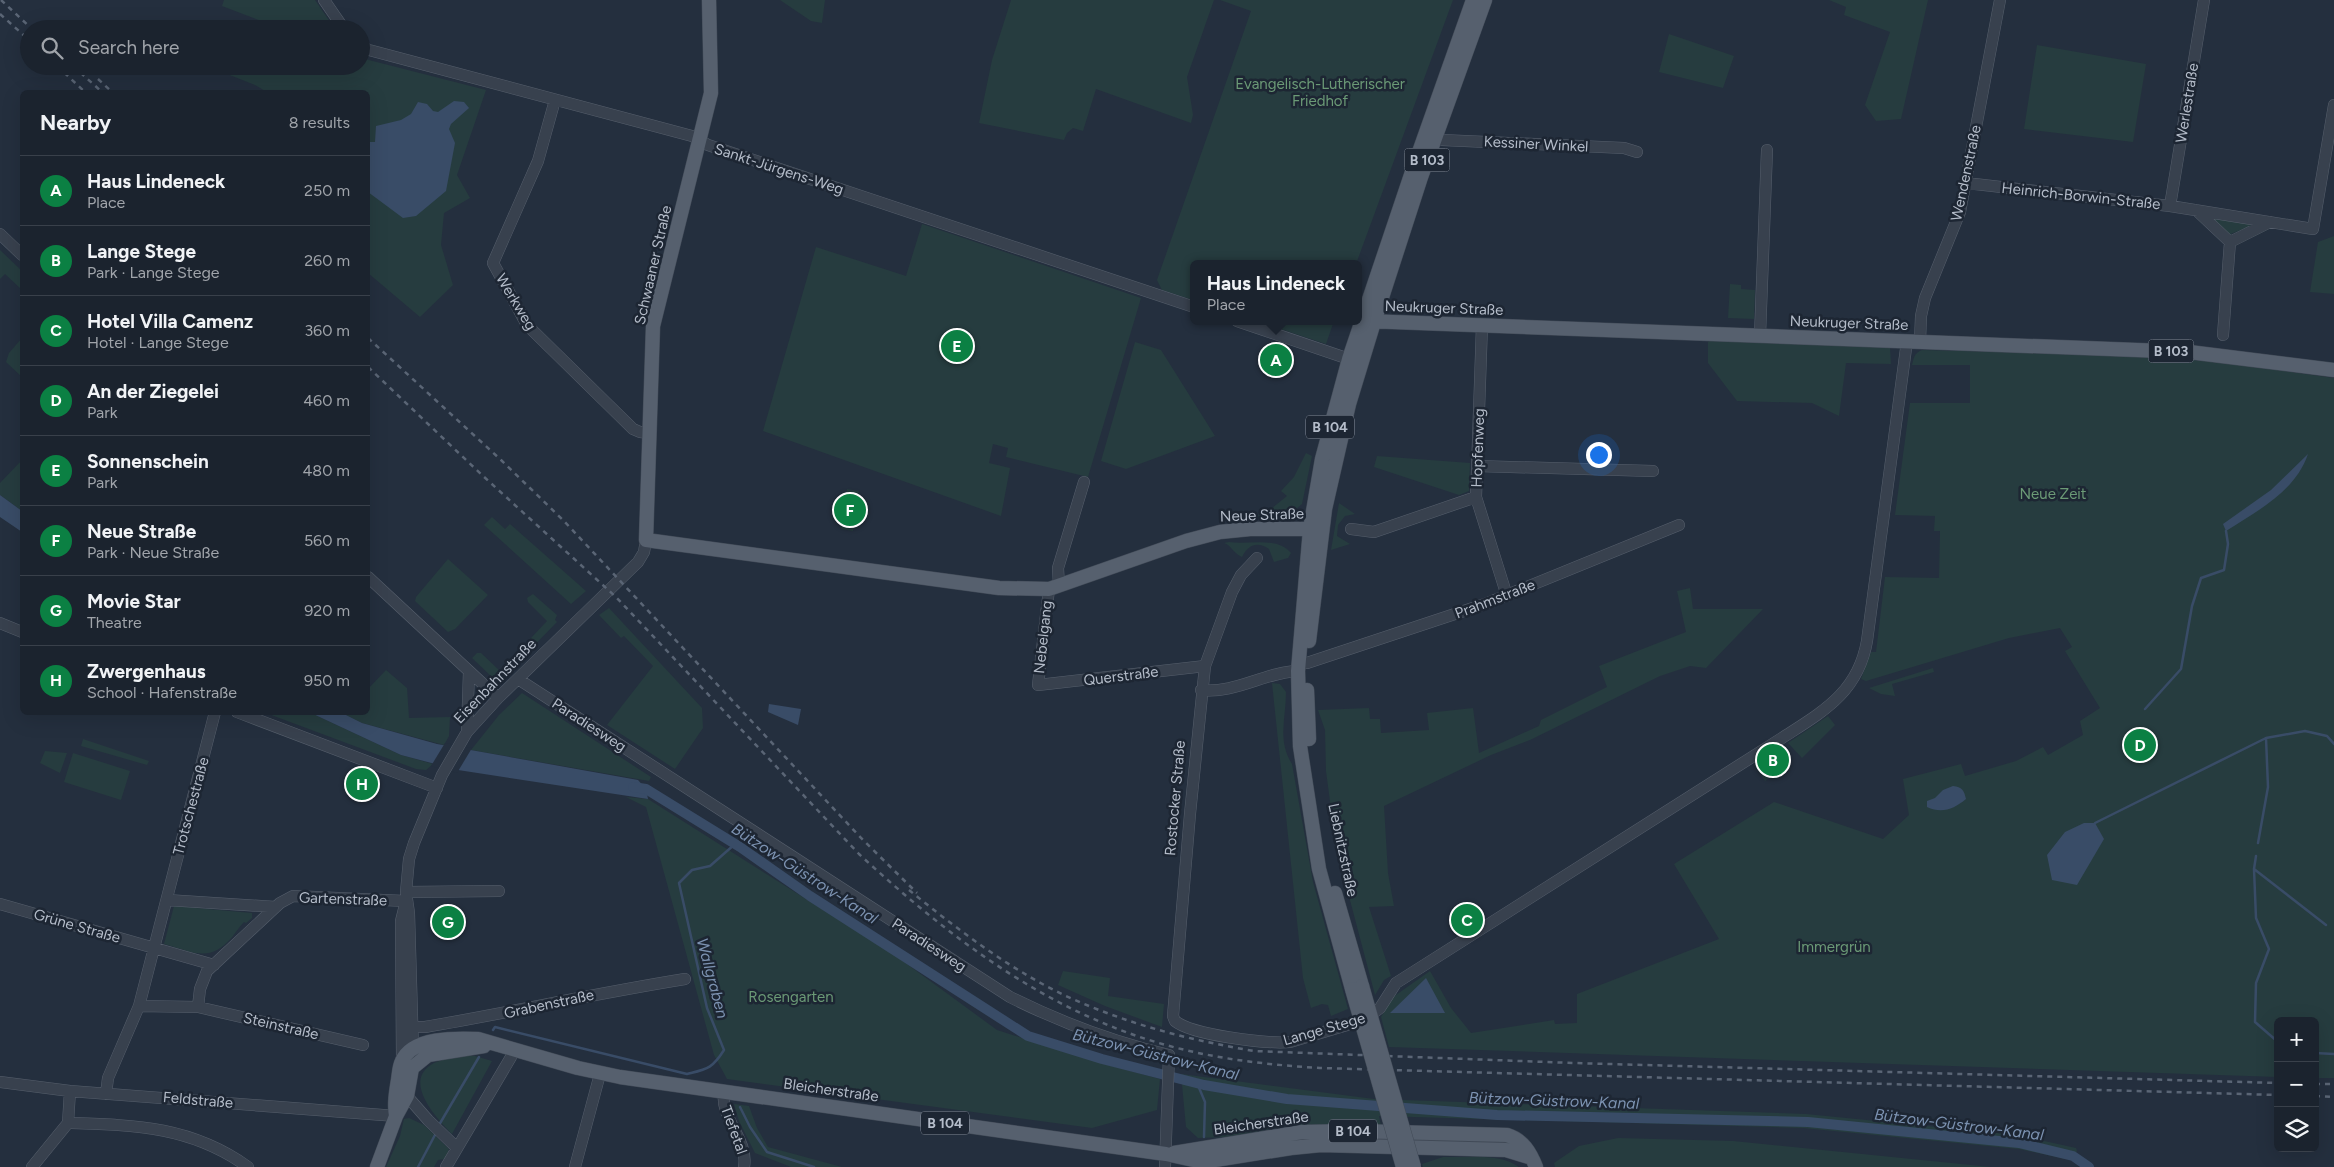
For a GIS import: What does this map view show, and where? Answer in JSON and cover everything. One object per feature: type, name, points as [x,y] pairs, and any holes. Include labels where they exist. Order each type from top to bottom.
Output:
[{"type":"main road","name":"Schwaaner Straße","points":[[646,540],[653,326],[662,283],[711,93],[709,0]]},
{"type":"main road","name":"B 103","points":[[1367,321],[1473,0]]},
{"type":"main road","name":"B 103","points":[[1367,321],[1485,0]]},
{"type":"main road","name":"Neukruger Straße","points":[[1367,321],[2189,352],[2334,370]]},
{"type":"main road","name":"B 104","points":[[1316,529],[1322,459],[1349,359],[1367,321]]},
{"type":"main road","name":"B 104","points":[[1316,529],[1338,447],[1367,321]]},
{"type":"main road","name":"Neue Straße","points":[[646,540],[999,588],[1033,590],[1054,588],[1186,541],[1220,532],[1244,529],[1316,529]]},
{"type":"main road","name":"Liebnitzstraße","points":[[1316,529],[1303,667],[1316,802],[1357,987],[1403,1167]]},
{"type":"main road","name":"Liebnitzstraße","points":[[1357,987],[1414,1167]]},
{"type":"main road","name":"Bleicherstraße","points":[[409,1057],[432,1041],[478,1039],[600,1074],[1166,1161],[1202,1162],[1321,1145],[1506,1150],[1534,1162]]},
{"type":"main road","name":"Bleicherstraße","points":[[409,1057],[495,1045]]},
{"type":"main road","name":"Eisenbahnstraße","points":[[396,1116],[407,1096],[409,1057]]},
{"type":"main road","name":"Eisenbahnstraße","points":[[396,1116],[394,1106],[409,1057]]},
{"type":"main road","points":[[377,1167],[396,1116]]},
{"type":"street","name":"Wendenstraße","points":[[1913,341],[1925,298],[1954,228],[1966,183],[2000,0]]},
{"type":"street","name":"Werlestraße","points":[[2170,206],[2204,0]]},
{"type":"street","points":[[327,5],[338,20]]},
{"type":"street","name":"Sankt-Jürgens-Weg","points":[[370,50],[692,136],[708,145],[1190,306]]},
{"type":"street","name":"Werkweg","points":[[555,100],[538,161],[493,263],[527,325],[537,336],[633,429],[649,433]]},
{"type":"street","points":[[2332,129],[2334,105]]},
{"type":"street","name":"Heinrich-Borwin-Straße","points":[[1966,183],[2170,206],[2313,229],[2332,129]]},
{"type":"street","name":"Kessiner Winkel","points":[[1436,137],[1442,140],[1624,148],[1637,152]]},
{"type":"street","points":[[1760,336],[1767,150]]},
{"type":"street","points":[[2196,210],[2230,242]]},
{"type":"street","points":[[2230,242],[2270,222]]},
{"type":"street","points":[[0,234],[20,253]]},
{"type":"street","points":[[2223,335],[2230,242]]},
{"type":"street","points":[[1249,325],[1349,359]]},
{"type":"street","name":"Hopfenweg","points":[[1482,325],[1476,497],[1507,596]]},
{"type":"street","name":"Lange Stege","points":[[1182,1027],[1261,1042],[1278,1043],[1290,1042],[1364,1020],[1380,1008],[1396,984],[1782,738],[1835,701],[1851,683],[1864,657],[1913,341]]},
{"type":"street","points":[[1477,466],[1653,471]]},
{"type":"street","name":"Nebelgang","points":[[1038,685],[1058,568],[1084,482]]},
{"type":"street","points":[[1351,529],[1374,532],[1476,497]]},
{"type":"street","name":"Prahmstraße","points":[[1201,690],[1222,690],[1303,667],[1458,614],[1507,596],[1679,524]]},
{"type":"street","name":"Eisenbahnstraße","points":[[409,1057],[401,921],[406,896],[409,859],[442,775],[465,736],[498,698],[638,562],[644,552],[646,540]]},
{"type":"street","name":"Rostocker Straße","points":[[1182,1027],[1175,1022],[1173,1016],[1201,690],[1205,666],[1232,592],[1241,575],[1257,558]]},
{"type":"street","points":[[370,579],[498,698]]},
{"type":"street","points":[[0,623],[20,631]]},
{"type":"street","name":"Querstraße","points":[[1038,685],[1205,666]]},
{"type":"street","points":[[465,736],[469,671]]},
{"type":"street","name":"Paradiesweg","points":[[518,679],[1010,997],[1055,1019],[1097,1035],[1170,1055],[1166,1161]]},
{"type":"street","name":"Trotschestraße","points":[[106,1094],[108,1078],[139,1006],[214,715]]},
{"type":"street","points":[[245,715],[437,788]]},
{"type":"street","name":"Gartenstraße","points":[[278,905],[293,896],[406,896],[499,891]]},
{"type":"street","name":"Eisenbahnstraße","points":[[406,896],[409,914],[412,1029],[409,1057]]},
{"type":"street","points":[[167,900],[278,905]]},
{"type":"street","name":"Grüne Straße","points":[[0,904],[214,965]]},
{"type":"street","points":[[198,1007],[204,976],[278,905]]},
{"type":"street","name":"Grabenstraße","points":[[412,1029],[515,1012],[608,991],[685,979]]},
{"type":"street","name":"Steinstraße","points":[[139,1006],[198,1007],[363,1045]]},
{"type":"street","points":[[412,1029],[432,1041]]},
{"type":"street","points":[[446,1167],[511,1057]]},
{"type":"street","points":[[575,1167],[600,1074]]},
{"type":"street","name":"Feldstraße","points":[[0,1082],[70,1091],[396,1116]]},
{"type":"street","points":[[32,1167],[68,1122],[70,1091]]},
{"type":"street","name":"Tiefetal","points":[[724,1092],[723,1108],[744,1149],[744,1167]]},
{"type":"street","points":[[407,1096],[457,1148]]},
{"type":"street","points":[[68,1122],[170,1130],[213,1147],[248,1167]]},
{"type":"green space","points":[[224,0],[315,0],[329,20],[259,20],[222,6]]},
{"type":"green space","points":[[780,0],[825,0],[822,23],[811,21]]},
{"type":"green space","points":[[1011,0],[1214,0],[1187,77],[1193,115],[1191,123],[1096,89],[1083,131],[1073,128],[1067,133],[1064,140],[979,123],[992,60]]},
{"type":"green space","name":"Evangelisch-Lutherischer Friedhof","points":[[1220,0],[1453,0],[1357,260],[1190,260],[1190,299],[1162,290],[1157,280],[1251,11]]},
{"type":"green space","points":[[1829,0],[1928,0],[1901,119],[1876,121],[1865,105],[1890,32],[1844,15],[1846,7]]},
{"type":"green space","points":[[1669,34],[1734,56],[1723,88],[1659,72]]},
{"type":"green space","points":[[2037,45],[2146,64],[2133,142],[2024,129]]},
{"type":"green space","points":[[370,60],[486,90],[457,175],[470,198],[444,213],[441,245],[453,285],[420,317],[370,275],[370,90],[264,90],[230,75],[370,75]]},
{"type":"green space","points":[[2211,217],[2254,225],[2228,235]]},
{"type":"green space","points":[[922,224],[1141,298],[1088,477],[1006,457],[1008,448],[993,444],[989,463],[1010,468],[1001,516],[763,431],[816,247],[906,276]]},
{"type":"green space","points":[[2334,236],[2334,294],[2310,292],[2318,242]]},
{"type":"green space","points":[[0,250],[20,269],[20,288],[5,274],[0,279]]},
{"type":"green space","points":[[1730,284],[1741,285],[1741,289],[1755,290],[1754,319],[1728,318]]},
{"type":"green space","points":[[1268,325],[1333,325],[1326,344]]},
{"type":"green space","points":[[1712,339],[1890,347],[1891,364],[1846,363],[1839,416],[1812,403],[1737,401],[1708,363],[1708,342]]},
{"type":"green space","points":[[20,340],[20,375],[6,362],[9,353]]},
{"type":"green space","points":[[1135,342],[1161,350],[1215,436],[1126,469],[1101,461]]},
{"type":"green space","points":[[1919,351],[2131,355],[2219,362],[2334,378],[2334,1078],[2319,1078],[2319,1017],[2274,1017],[2274,1077],[1389,1047],[1381,1017],[1393,997],[1430,971],[1451,1008],[1471,1033],[1554,1020],[1555,1024],[1577,1023],[1577,994],[1719,939],[1674,864],[1774,802],[1883,839],[1909,815],[1903,779],[1961,764],[1965,776],[2016,761],[2043,747],[2048,755],[2083,735],[2080,721],[2100,708],[2065,651],[2072,647],[2060,628],[2009,638],[1866,681],[1861,679],[1871,652],[1876,652],[1885,577],[1939,578],[1940,531],[1934,531],[1935,516],[1895,515],[1910,403],[1970,403],[1970,365],[1912,365]]},
{"type":"green space","points":[[1306,453],[1312,456],[1302,504],[1289,515],[1257,519],[1257,515],[1266,513],[1287,496],[1281,491],[1294,477]]},
{"type":"green space","points":[[1377,456],[1470,463],[1469,491],[1459,495],[1374,467]]},
{"type":"green space","points":[[20,462],[20,510],[0,495],[0,483]]},
{"type":"green space","points":[[847,489],[859,491],[853,531],[841,529]]},
{"type":"green space","points":[[1339,503],[1355,514],[1345,516],[1338,525],[1337,536],[1350,544],[1331,550]]},
{"type":"green space","points":[[492,517],[505,529],[510,524],[586,591],[571,604],[484,525]]},
{"type":"green space","points":[[1224,543],[1271,543],[1285,548],[1291,553],[1288,558],[1274,562],[1269,549],[1257,545],[1250,547],[1242,557]]},
{"type":"green space","points":[[448,559],[488,595],[455,629],[448,632],[415,601],[416,597]]},
{"type":"green space","points":[[1690,588],[1693,609],[1763,609],[1706,668],[1690,666],[1660,676],[1530,740],[1491,755],[1384,806],[1388,873],[1394,906],[1369,907],[1391,976],[1384,980],[1375,995],[1336,847],[1326,771],[1325,730],[1318,710],[1369,708],[1370,719],[1380,719],[1381,733],[1429,730],[1427,713],[1473,708],[1479,753],[1539,726],[1541,720],[1607,687],[1599,666],[1686,632],[1677,591]]},
{"type":"green space","points":[[533,594],[557,615],[555,620],[557,622],[501,679],[494,679],[472,658],[477,653],[481,653],[500,671],[547,621],[528,602],[527,598]]},
{"type":"green space","points":[[609,608],[702,708],[703,728],[675,769],[607,725],[653,666],[624,636],[621,638],[599,615]]},
{"type":"green space","points":[[1933,668],[1934,672],[1892,684],[1895,696],[1881,694],[1869,688]]},
{"type":"green space","points":[[386,670],[407,688],[409,718],[450,717],[449,736],[444,745],[362,723],[346,715],[370,715],[370,687]]},
{"type":"green space","points":[[1272,683],[1280,684],[1286,692],[1283,729],[1285,746],[1292,764],[1313,882],[1348,1009],[1331,1016],[1328,1005],[1322,1004],[1311,1008],[1303,978]]},
{"type":"green space","points":[[522,693],[651,777],[649,781],[471,750],[499,715]]},
{"type":"green space","points":[[271,715],[315,715],[401,755],[433,764],[426,770],[416,769]]},
{"type":"green space","points":[[1828,716],[1835,725],[1802,758],[1788,743]]},
{"type":"green space","points":[[83,739],[149,761],[147,765],[81,746]]},
{"type":"green space","points":[[1780,748],[1785,755],[1782,769],[1765,781],[1754,765]]},
{"type":"green space","points":[[45,751],[67,753],[60,773],[40,763]]},
{"type":"green space","points":[[73,753],[130,771],[121,800],[64,782]]},
{"type":"green space","name":"Rosengarten","points":[[626,797],[648,799],[896,956],[997,1030],[1101,1063],[1160,1079],[1157,1110],[1092,1128],[727,1079],[714,1055],[646,807]]},
{"type":"green space","points":[[174,906],[252,913],[252,918],[246,923],[244,922],[225,945],[209,953],[201,954],[164,944]]},
{"type":"green space","points":[[1063,971],[1110,978],[1108,996],[1164,1004],[1162,1027],[1105,1006],[1058,985]]},
{"type":"green space","points":[[461,1056],[475,1056],[492,1061],[452,1134],[438,1119],[425,1099],[421,1089],[421,1079],[425,1070],[434,1063]]},
{"type":"green space","points":[[1181,1074],[1374,1099],[1806,1114],[2018,1135],[2076,1148],[2077,1151],[2071,1160],[2019,1149],[1803,1128],[1379,1116],[1381,1126],[1287,1126],[1226,1137],[1198,1138],[1186,1127]]},
{"type":"green space","points":[[734,1104],[749,1106],[757,1128],[768,1147],[842,1167],[791,1167],[755,1153],[739,1121]]},
{"type":"green space","points":[[409,1118],[424,1125],[449,1149],[445,1159],[438,1160],[434,1167],[386,1167],[400,1136],[404,1119]]},
{"type":"green space","points":[[1618,1138],[1733,1141],[1991,1167],[1555,1167],[1554,1163],[1579,1146]]},
{"type":"green space","points":[[1443,1157],[1502,1159],[1519,1167],[1423,1167],[1422,1164]]},
{"type":"water","points":[[454,101],[464,102],[469,108],[451,124],[449,129],[455,143],[446,191],[416,216],[403,218],[370,193],[370,142],[375,142],[376,126],[401,120],[411,114],[418,102],[427,104],[433,111],[438,112]]},
{"type":"water","points":[[2308,454],[2302,467],[2285,490],[2262,508],[2226,531],[2223,524],[2271,490]]},
{"type":"water","points":[[0,495],[20,510],[20,531],[0,517]]},
{"type":"water","points":[[769,704],[801,709],[798,725],[768,712]]},
{"type":"water","points":[[315,715],[346,715],[362,723],[437,744],[638,780],[646,789],[648,799],[458,770],[401,755]]},
{"type":"water","points":[[1953,786],[1959,787],[1962,790],[1966,799],[1948,809],[1938,810],[1927,807],[1927,801],[1935,798],[1943,790]]},
{"type":"water","points":[[2084,823],[2095,823],[2104,839],[2077,885],[2052,880],[2047,855],[2065,832]]},
{"type":"water","points":[[1426,978],[1445,1013],[1390,1013]]},
{"type":"pier","points":[[445,743],[472,748],[457,773],[431,766]]},
{"type":"waterway","points":[[2145,709],[2181,669],[2192,606],[2201,578],[2224,570],[2228,544],[2226,531]]},
{"type":"waterway","points":[[2095,823],[2266,738],[2305,731],[2327,736],[2334,744]]},
{"type":"waterway","points":[[2258,843],[2268,787],[2266,738]]},
{"type":"waterway","name":"Bützow-Güstrow-Kanal","points":[[633,787],[646,789],[740,847],[810,896],[1028,1036],[1102,1059],[1204,1085],[1287,1099],[1497,1115],[1808,1122],[2019,1143],[2073,1156],[2089,1167]]},
{"type":"waterway","name":"Wallgraben","points":[[493,1030],[495,1027],[687,1074],[712,1065],[724,1050],[707,1008],[679,883],[692,870],[710,866],[735,844]]},
{"type":"waterway","points":[[2256,856],[2254,869],[2256,918],[2269,949],[2256,983],[2255,1022],[2274,1039]]},
{"type":"waterway","points":[[2254,869],[2326,925]]},
{"type":"waterway","points":[[2319,1053],[2334,1054]]},
{"type":"waterway","name":"Wallgraben","points":[[439,1125],[479,1057]]},
{"type":"waterway","points":[[1197,1083],[1205,1102],[1204,1137]]},
{"type":"waterway","points":[[740,1107],[750,1127],[767,1152],[814,1167]]},
{"type":"waterway","name":"Wallgraben","points":[[418,1167],[436,1133]]},
{"type":"railway","points":[[1,0],[22,20]]},
{"type":"railway","points":[[0,14],[20,32]]},
{"type":"railway","points":[[67,75],[83,90]]},
{"type":"railway","points":[[83,75],[100,90]]},
{"type":"railway","points":[[98,79],[110,90]]},
{"type":"railway","points":[[370,340],[501,460],[563,520],[863,840],[917,893]]},
{"type":"railway","points":[[370,369],[483,476],[616,597],[859,854],[894,886],[968,945],[1006,971],[1046,995],[1088,1016],[1131,1034],[1212,1056],[1266,1064],[1320,1068],[2274,1095]]},
{"type":"railway","points":[[909,890],[965,934],[1004,961],[1066,996],[1112,1015],[1158,1030],[1254,1051],[1574,1063],[2274,1083]]},
{"type":"railway","points":[[2319,1084],[2334,1084]]},
{"type":"railway","points":[[2319,1096],[2334,1097]]},
{"type":"place","name":"Sonnenschein","points":[[957,346]]},
{"type":"place","name":"Haus Lindeneck","points":[[1276,360]]},
{"type":"place","name":"Neue Straße","points":[[850,510]]},
{"type":"place","name":"An der Ziegelei","points":[[2140,745]]},
{"type":"place","name":"Lange Stege","points":[[1773,760]]},
{"type":"place","name":"Zwergenhaus","points":[[362,784]]},
{"type":"place","name":"Hotel Villa Camenz","points":[[1467,920]]},
{"type":"place","name":"Movie Star","points":[[448,922]]},
{"type":"park label","name":"Neue Zeit","points":[[2053,494]]},
{"type":"park label","name":"Immergrün","points":[[1834,947]]}]
